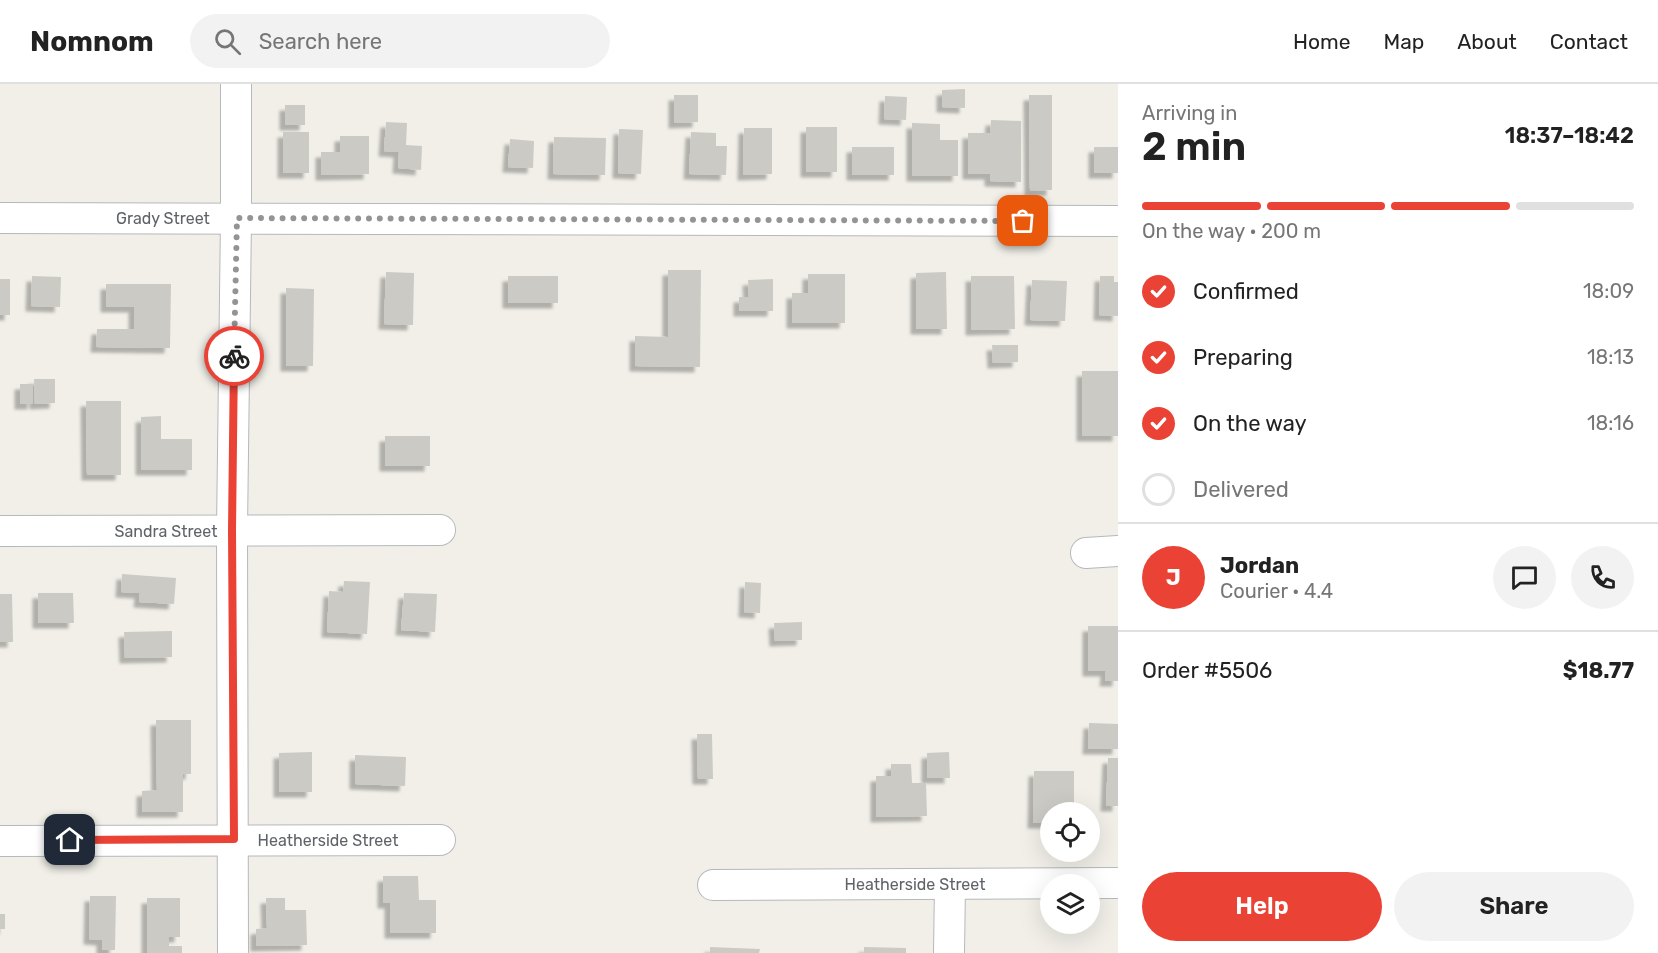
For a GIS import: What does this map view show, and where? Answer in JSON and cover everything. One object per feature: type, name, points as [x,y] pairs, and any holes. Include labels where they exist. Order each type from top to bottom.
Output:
[{"type":"street","points":[[233,953],[232,530],[237,218],[236,84]]},
{"type":"street","name":"Grady Street","points":[[0,218],[1118,221]]},
{"type":"street","name":"Sandra Street","points":[[0,531],[440,530]]},
{"type":"street","points":[[1086,553],[1118,551]]},
{"type":"street","name":"Heatherside Street","points":[[0,841],[440,840]]},
{"type":"street","points":[[949,953],[950,884]]},
{"type":"street","name":"Heatherside Street","points":[[712,885],[1118,884]]},
{"type":"building","points":[[965,89],[965,108],[942,107],[942,90]]},
{"type":"building","points":[[674,95],[698,95],[698,122],[674,123]]},
{"type":"building","points":[[1029,95],[1052,95],[1052,190],[1030,191]]},
{"type":"building","points":[[885,96],[907,97],[906,120],[884,119]]},
{"type":"building","points":[[285,105],[305,105],[305,125],[285,125]]},
{"type":"building","points":[[991,120],[1021,121],[1021,182],[990,181],[990,174],[968,174],[968,133],[990,133]]},
{"type":"building","points":[[386,122],[407,123],[406,145],[422,146],[421,170],[398,168],[399,152],[384,151]]},
{"type":"building","points":[[912,123],[940,124],[940,140],[958,140],[958,176],[912,176]]},
{"type":"building","points":[[806,127],[837,127],[837,172],[806,172]]},
{"type":"building","points":[[744,128],[772,128],[772,174],[743,175]]},
{"type":"building","points":[[619,129],[643,130],[641,174],[618,173]]},
{"type":"building","points":[[283,132],[309,132],[309,173],[283,173]]},
{"type":"building","points":[[691,132],[716,133],[716,146],[727,146],[726,175],[689,174]]},
{"type":"building","points":[[340,136],[369,136],[369,174],[321,175],[321,152],[340,152]]},
{"type":"building","points":[[554,137],[606,138],[605,175],[553,174]]},
{"type":"building","points":[[510,139],[534,141],[533,168],[508,167]]},
{"type":"building","points":[[852,147],[894,147],[894,175],[852,175]]},
{"type":"building","points":[[1094,147],[1118,147],[1118,173],[1094,173]]},
{"type":"building","points":[[668,270],[701,270],[700,367],[635,366],[635,336],[668,337]]},
{"type":"building","points":[[386,272],[414,273],[413,325],[384,324]]},
{"type":"building","points":[[946,272],[947,329],[916,329],[916,273]]},
{"type":"building","points":[[808,274],[845,274],[845,323],[792,323],[792,293],[808,293]]},
{"type":"building","points":[[32,276],[61,277],[60,307],[31,306]]},
{"type":"building","points":[[508,276],[558,276],[558,303],[508,303]]},
{"type":"building","points":[[971,276],[1014,276],[1015,329],[971,330]]},
{"type":"building","points":[[1100,276],[1114,276],[1114,282],[1118,282],[1118,316],[1099,315]]},
{"type":"building","points":[[0,279],[10,279],[10,315],[0,315]]},
{"type":"building","points":[[773,279],[773,311],[739,311],[739,297],[749,297],[748,280]]},
{"type":"building","points":[[1032,280],[1067,281],[1065,321],[1030,320]]},
{"type":"building","points":[[106,284],[171,284],[170,348],[96,347],[97,329],[134,329],[134,307],[106,307]]},
{"type":"building","points":[[286,288],[314,289],[313,366],[286,366]]},
{"type":"building","points":[[992,345],[1018,345],[1018,362],[993,363]]},
{"type":"building","points":[[1082,371],[1118,371],[1118,436],[1082,436]]},
{"type":"building","points":[[34,379],[55,379],[55,403],[35,404]]},
{"type":"building","points":[[20,384],[33,384],[33,404],[20,404]]},
{"type":"building","points":[[86,401],[121,401],[121,475],[87,475]]},
{"type":"building","points":[[161,416],[161,439],[192,439],[192,470],[141,470],[141,417]]},
{"type":"building","points":[[385,436],[430,436],[430,466],[385,466]]},
{"type":"building","points":[[122,574],[176,578],[174,604],[139,602],[140,593],[121,592]]},
{"type":"building","points":[[344,581],[370,582],[367,634],[327,632],[329,591],[343,592]]},
{"type":"building","points":[[745,582],[761,583],[760,613],[744,612]]},
{"type":"building","points":[[38,593],[73,593],[74,623],[38,623]]},
{"type":"building","points":[[404,593],[437,594],[435,632],[401,630]]},
{"type":"building","points":[[0,594],[12,594],[13,642],[0,642]]},
{"type":"building","points":[[802,622],[802,640],[775,641],[774,623]]},
{"type":"building","points":[[1088,626],[1118,626],[1118,681],[1105,681],[1106,671],[1088,671]]},
{"type":"building","points":[[172,631],[172,657],[125,658],[124,632]]},
{"type":"building","points":[[156,720],[191,720],[191,774],[183,774],[183,812],[142,812],[142,791],[157,790]]},
{"type":"building","points":[[1089,723],[1118,724],[1118,749],[1088,749]]},
{"type":"building","points":[[697,734],[712,734],[713,779],[698,779]]},
{"type":"building","points":[[312,752],[312,792],[279,792],[279,753]]},
{"type":"building","points":[[949,752],[950,778],[927,778],[927,753]]},
{"type":"building","points":[[355,755],[406,757],[405,786],[355,784]]},
{"type":"building","points":[[1108,758],[1118,758],[1118,806],[1106,806]]},
{"type":"building","points":[[891,764],[911,764],[912,783],[926,783],[927,816],[876,817],[876,776],[891,776]]},
{"type":"building","points":[[1034,771],[1074,771],[1074,802],[1040,802],[1040,823],[1033,823]]},
{"type":"building","points":[[383,876],[418,876],[419,900],[436,900],[436,933],[390,933],[390,903],[383,903]]},
{"type":"building","points":[[90,896],[116,896],[115,950],[102,950],[102,940],[89,939]]},
{"type":"building","points":[[147,898],[180,898],[180,937],[169,937],[169,946],[182,946],[182,953],[147,953]]},
{"type":"building","points":[[266,898],[285,898],[285,910],[306,910],[307,945],[256,946],[256,929],[267,928]]},
{"type":"building","points":[[0,914],[5,914],[5,929],[0,929]]},
{"type":"building","points":[[710,947],[760,949],[759,953],[710,953]]},
{"type":"building","points":[[864,947],[906,948],[906,953],[864,953]]},
{"type":"way so far","points":[[234,356],[237,218],[1023,221]]},
{"type":"route","points":[[70,840],[234,839],[232,530],[234,356]]}]
